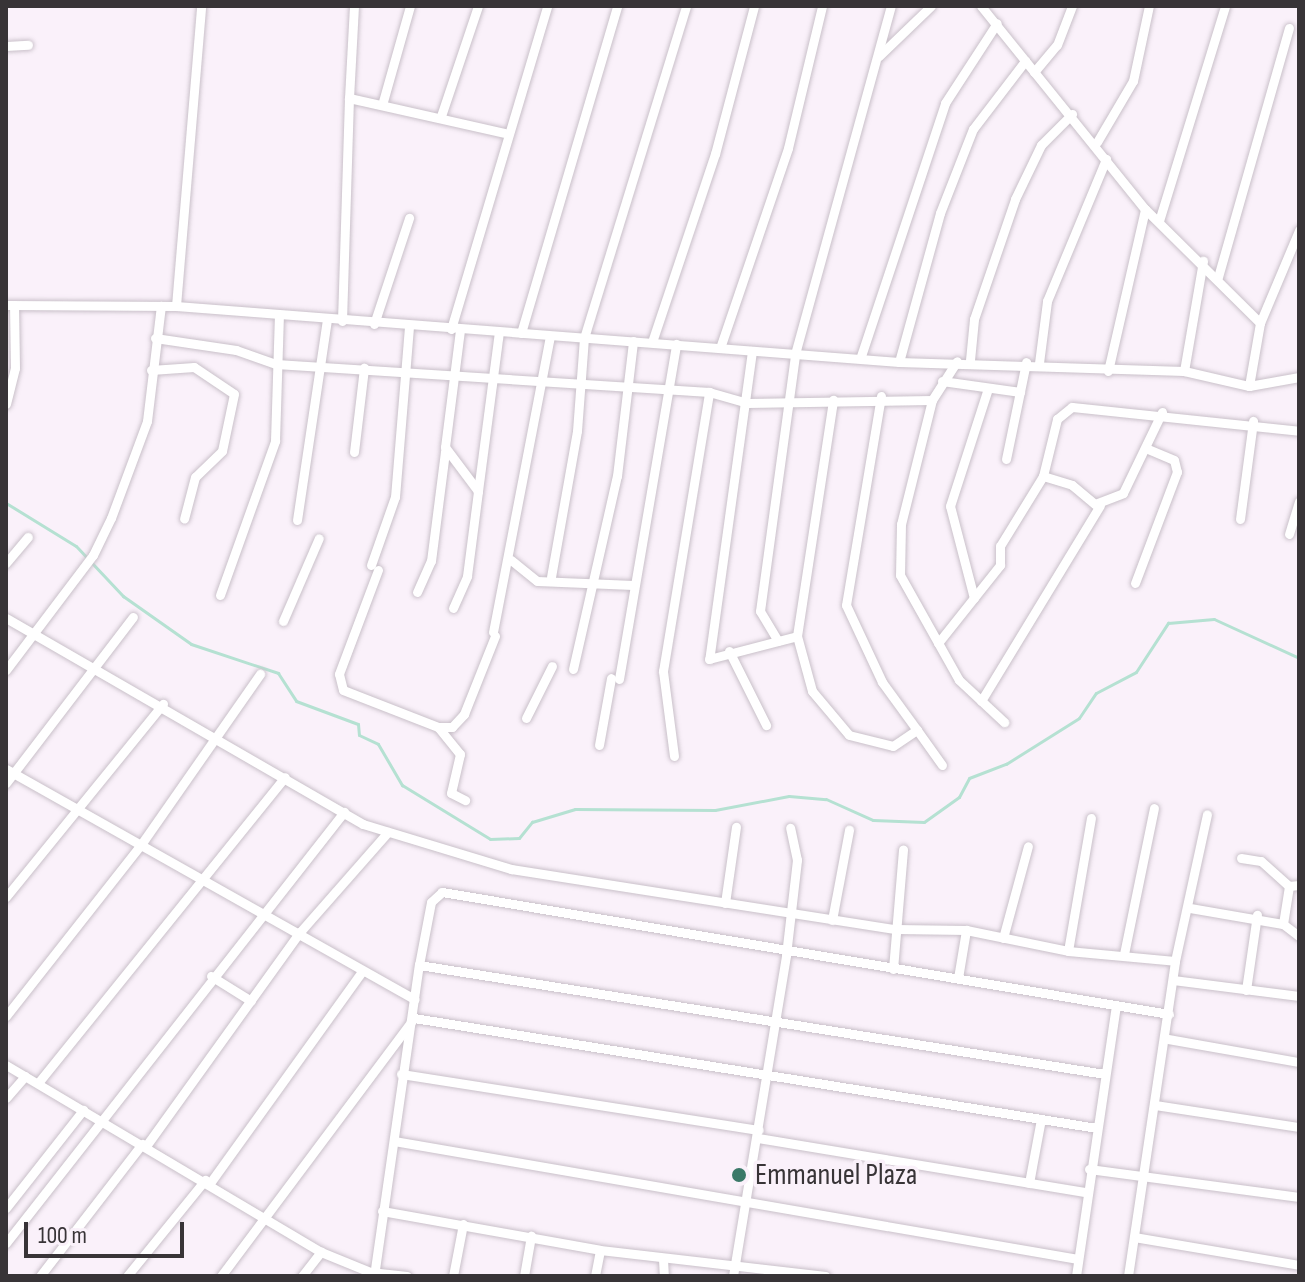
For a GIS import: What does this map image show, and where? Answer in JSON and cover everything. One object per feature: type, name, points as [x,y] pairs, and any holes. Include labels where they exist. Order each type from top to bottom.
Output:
[{"type":"street","points":[[176,306],[201,6]]},
{"type":"street","points":[[342,321],[354,6]]},
{"type":"street","points":[[382,105],[410,6]]},
{"type":"street","points":[[441,116],[478,6]]},
{"type":"street","points":[[417,592],[431,561],[456,329],[504,133],[547,6]]},
{"type":"street","points":[[521,333],[617,6]]},
{"type":"street","points":[[551,577],[582,386],[584,338],[686,6]]},
{"type":"street","points":[[652,342],[715,154],[754,6]]},
{"type":"street","points":[[720,348],[788,148],[822,6]]},
{"type":"street","points":[[778,641],[760,611],[795,354],[891,6]]},
{"type":"street","points":[[879,56],[931,6]]},
{"type":"street","points":[[981,6],[1034,72],[1097,142],[1106,159],[1145,209],[1203,261],[1260,323]]},
{"type":"street","points":[[989,15],[1000,6]]},
{"type":"street","points":[[1034,72],[1057,45],[1072,6]]},
{"type":"street","points":[[1097,142],[1133,81],[1149,6]]},
{"type":"street","points":[[1159,221],[1225,6]]},
{"type":"street","points":[[861,356],[945,103],[997,23]]},
{"type":"street","points":[[1218,277],[1289,28]]},
{"type":"street","points":[[6,46],[28,45]]},
{"type":"street","points":[[899,362],[940,213],[973,129],[1025,61]]},
{"type":"street","points":[[349,98],[441,116],[504,133]]},
{"type":"street","points":[[970,360],[974,319],[1015,199],[1041,145],[1072,114]]},
{"type":"street","points":[[1039,363],[1047,301],[1106,159]]},
{"type":"street","points":[[1108,371],[1145,209]]},
{"type":"street","points":[[374,324],[409,218]]},
{"type":"street","points":[[1249,386],[1260,323],[1294,253],[1299,230]]},
{"type":"street","points":[[1184,371],[1203,261]]},
{"type":"street","points":[[6,404],[15,368],[10,305],[176,306],[374,324],[861,356],[899,362],[970,360],[1039,363],[1108,371],[1184,371],[1249,386],[1299,377]]},
{"type":"street","points":[[6,670],[93,555],[147,421],[161,306]]},
{"type":"street","points":[[220,595],[275,441],[279,316]]},
{"type":"street","points":[[297,520],[327,320]]},
{"type":"street","points":[[409,326],[395,497],[339,674],[342,686],[351,696],[438,727],[452,727],[464,714],[494,634],[511,560],[550,336]]},
{"type":"street","points":[[453,608],[467,576],[499,332]]},
{"type":"street","points":[[155,338],[236,350],[276,364],[453,374],[582,386],[627,386],[665,394],[709,392],[747,403],[881,396],[932,400]]},
{"type":"street","points":[[573,669],[593,583],[633,341]]},
{"type":"street","points":[[599,745],[633,585],[676,344]]},
{"type":"street","points":[[752,351],[709,659],[729,651],[797,636]]},
{"type":"street","points":[[957,361],[932,400],[899,553],[912,605],[981,701],[1004,722]]},
{"type":"street","points":[[1006,459],[1026,362]]},
{"type":"street","points":[[151,370],[194,367],[234,394],[222,451],[195,477],[184,519]]},
{"type":"street","points":[[354,452],[364,368]]},
{"type":"street","points":[[942,381],[1020,392]]},
{"type":"street","points":[[974,598],[950,506],[988,388]]},
{"type":"street","points":[[674,756],[663,671],[709,392]]},
{"type":"street","points":[[881,396],[846,605],[882,682],[942,765]]},
{"type":"street","points":[[833,400],[797,636],[812,691],[849,735],[893,746],[917,730]]},
{"type":"street","points":[[938,643],[1000,565],[1000,546],[1043,476],[1057,419],[1072,407],[1253,421],[1299,431]]},
{"type":"street","points":[[981,701],[1100,505],[1128,487],[1162,412]]},
{"type":"street","points":[[1240,519],[1253,421]]},
{"type":"street","points":[[445,447],[478,491]]},
{"type":"street","points":[[1135,583],[1177,472],[1174,460],[1146,448]]},
{"type":"street","points":[[1043,476],[1100,505]]},
{"type":"street","points":[[1289,534],[1299,501]]},
{"type":"street","points":[[6,563],[28,537]]},
{"type":"street","points":[[283,621],[319,538]]},
{"type":"street","points":[[511,560],[537,581],[551,577],[633,585]]},
{"type":"street","points":[[6,783],[10,770],[98,669],[133,617]]},
{"type":"street","points":[[6,618],[163,704],[344,812],[388,832],[511,869],[896,929],[966,930],[1068,951],[1175,961]]},
{"type":"street","points":[[729,651],[766,725]]},
{"type":"street","points":[[526,718],[552,666]]},
{"type":"street","points":[[6,1016],[140,846],[220,737],[260,674]]},
{"type":"street","points":[[6,897],[163,704]]},
{"type":"street","points":[[438,727],[460,754],[451,793],[465,800]]},
{"type":"street","points":[[10,770],[140,846],[300,932],[361,973],[415,999]]},
{"type":"street","points":[[38,1083],[285,777]]},
{"type":"street","points":[[1124,954],[1154,808]]},
{"type":"street","points":[[6,1243],[105,1122],[260,913],[344,812]]},
{"type":"street","points":[[1128,1276],[1168,1039],[1175,961],[1190,908],[1207,814]]},
{"type":"street","points":[[1068,951],[1091,818]]},
{"type":"street","points":[[725,903],[736,827]]},
{"type":"street","points":[[733,1276],[749,1206],[761,1077],[786,955],[786,912],[797,860],[790,828]]},
{"type":"street","points":[[832,920],[849,830]]},
{"type":"street","points":[[40,1276],[144,1145],[300,932],[388,832]]},
{"type":"street","points":[[1003,938],[1028,846]]},
{"type":"street","points":[[893,969],[903,849]]},
{"type":"street","points":[[1241,858],[1261,861],[1294,886],[1283,924]]},
{"type":"street","points":[[372,1274],[394,1141],[401,1074],[414,1018],[419,965],[431,902],[447,892],[786,955],[958,978],[1169,1014]]},
{"type":"street","points":[[1190,908],[1257,915],[1283,924],[1299,936]]},
{"type":"street","points":[[1246,990],[1257,915]]},
{"type":"street","points":[[958,978],[966,930]]},
{"type":"street","points":[[419,965],[1105,1074]]},
{"type":"street","points":[[127,1276],[208,1181],[361,973]]},
{"type":"street","points":[[211,976],[251,1001]]},
{"type":"street","points":[[1173,980],[1299,996]]},
{"type":"street","points":[[1076,1276],[1085,1192],[1116,1005]]},
{"type":"street","points":[[414,1018],[761,1077],[1097,1128]]},
{"type":"street","points":[[221,1276],[271,1216],[414,1018]]},
{"type":"street","points":[[1168,1039],[1299,1062]]},
{"type":"street","points":[[6,1065],[271,1216],[321,1252],[372,1274],[407,1276]]},
{"type":"street","points":[[401,1074],[1085,1192]]},
{"type":"street","points":[[6,1098],[25,1076]]},
{"type":"street","points":[[1155,1105],[1299,1127]]},
{"type":"street","points":[[6,1208],[83,1110]]},
{"type":"street","points":[[1029,1183],[1041,1119]]},
{"type":"street","points":[[394,1141],[749,1206],[1078,1259]]},
{"type":"street","points":[[1089,1169],[1144,1173],[1299,1197]]},
{"type":"street","points":[[382,1211],[600,1250],[826,1276]]},
{"type":"street","points":[[453,1276],[463,1224]]},
{"type":"street","points":[[524,1276],[531,1236]]},
{"type":"street","points":[[1134,1237],[1299,1265]]},
{"type":"street","points":[[595,1276],[600,1250]]},
{"type":"street","points":[[302,1276],[321,1252]]},
{"type":"street","points":[[663,1259],[664,1276]]},
{"type":"waterway","points":[[6,503],[76,546],[123,596],[191,644],[278,673],[296,701],[358,724],[359,735],[378,744],[402,785],[490,839],[519,838],[532,822],[575,809],[715,810],[789,796],[826,799],[873,820],[924,822],[959,797],[969,778],[1006,764],[1079,718],[1096,693],[1136,672],[1168,623],[1214,619],[1299,658]]},
{"type":"place","name":"Emmanuel Plaza","points":[[739,1175]]}]
